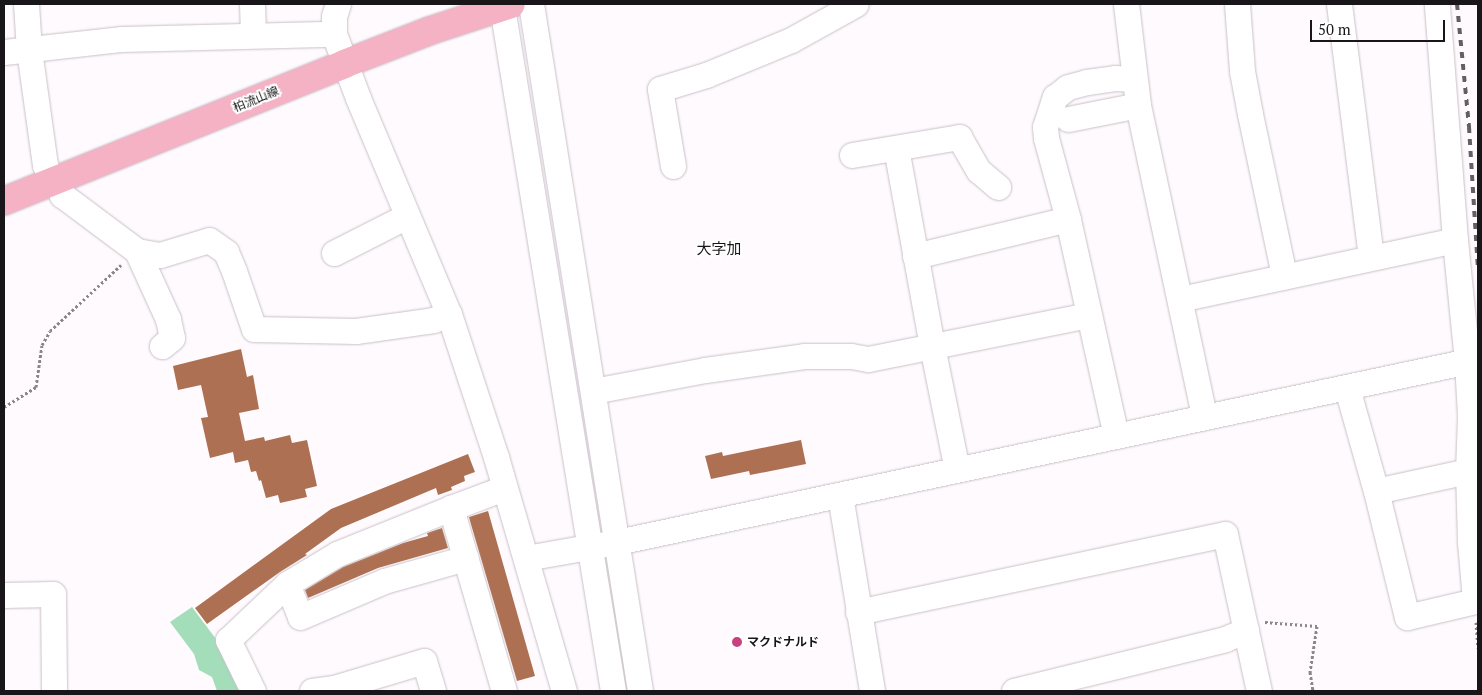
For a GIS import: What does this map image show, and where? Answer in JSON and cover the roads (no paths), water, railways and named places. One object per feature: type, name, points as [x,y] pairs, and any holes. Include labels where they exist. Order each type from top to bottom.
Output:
[{"type":"main road","name":"柏流山線","points":[[4,201],[344,64],[429,31],[505,5]]},
{"type":"street","points":[[26,4],[28,50],[45,165],[62,195],[69,202],[136,251],[160,255],[209,240],[226,252],[254,329],[356,331],[433,320],[450,314]]},
{"type":"street","points":[[252,4],[253,35]]},
{"type":"street","points":[[338,4],[334,16],[334,34],[344,64],[450,314],[526,558],[564,691]]},
{"type":"street","points":[[531,4],[640,691]]},
{"type":"street","points":[[672,166],[660,89],[706,75],[791,40],[856,4]]},
{"type":"street","points":[[1126,4],[1133,79],[1204,416]]},
{"type":"street","points":[[1237,4],[1242,71],[1284,276]]},
{"type":"street","points":[[1339,4],[1371,257]]},
{"type":"street","points":[[1347,388],[1376,491],[1407,617],[1475,601],[1474,542],[1468,471],[1472,360],[1455,240],[1437,4]]},
{"type":"street","points":[[505,5],[613,691]]},
{"type":"street","points":[[4,52],[122,39],[334,34]]},
{"type":"street","points":[[1116,436],[1068,219],[1046,138],[1045,127],[1055,96],[1068,87],[1115,78],[1133,79]]},
{"type":"street","points":[[1068,119],[1138,105]]},
{"type":"street","points":[[852,155],[958,137],[979,171],[998,187]]},
{"type":"street","points":[[896,148],[914,256],[957,470]]},
{"type":"street","points":[[334,254],[407,216]]},
{"type":"street","points":[[914,256],[1068,219]]},
{"type":"street","points":[[1180,299],[1455,240]]},
{"type":"street","points":[[136,251],[168,319],[172,338],[162,346]]},
{"type":"street","points":[[593,391],[705,370],[788,358],[851,356],[868,359],[1089,315]]},
{"type":"street","points":[[526,558],[617,542],[1472,360]]},
{"type":"street","points":[[1376,491],[1468,471]]},
{"type":"street","points":[[253,691],[228,640],[287,584],[337,554],[504,488]]},
{"type":"street","points":[[840,494],[872,691]]},
{"type":"street","points":[[451,508],[504,691]]},
{"type":"street","points":[[858,612],[1225,534],[1259,691]]},
{"type":"street","points":[[287,584],[300,617],[384,581],[466,558]]},
{"type":"street","points":[[4,595],[54,594],[54,691]]},
{"type":"street","points":[[1014,691],[1225,638],[1246,630]]},
{"type":"street","points":[[312,691],[334,688],[424,661],[433,691]]},
{"type":"railway","points":[[1457,4],[1469,127],[1478,270]]},
{"type":"place","name":"マクドナルド","points":[[737,642]]},
{"type":"district","name":"大字加","points":[[719,249]]}]
